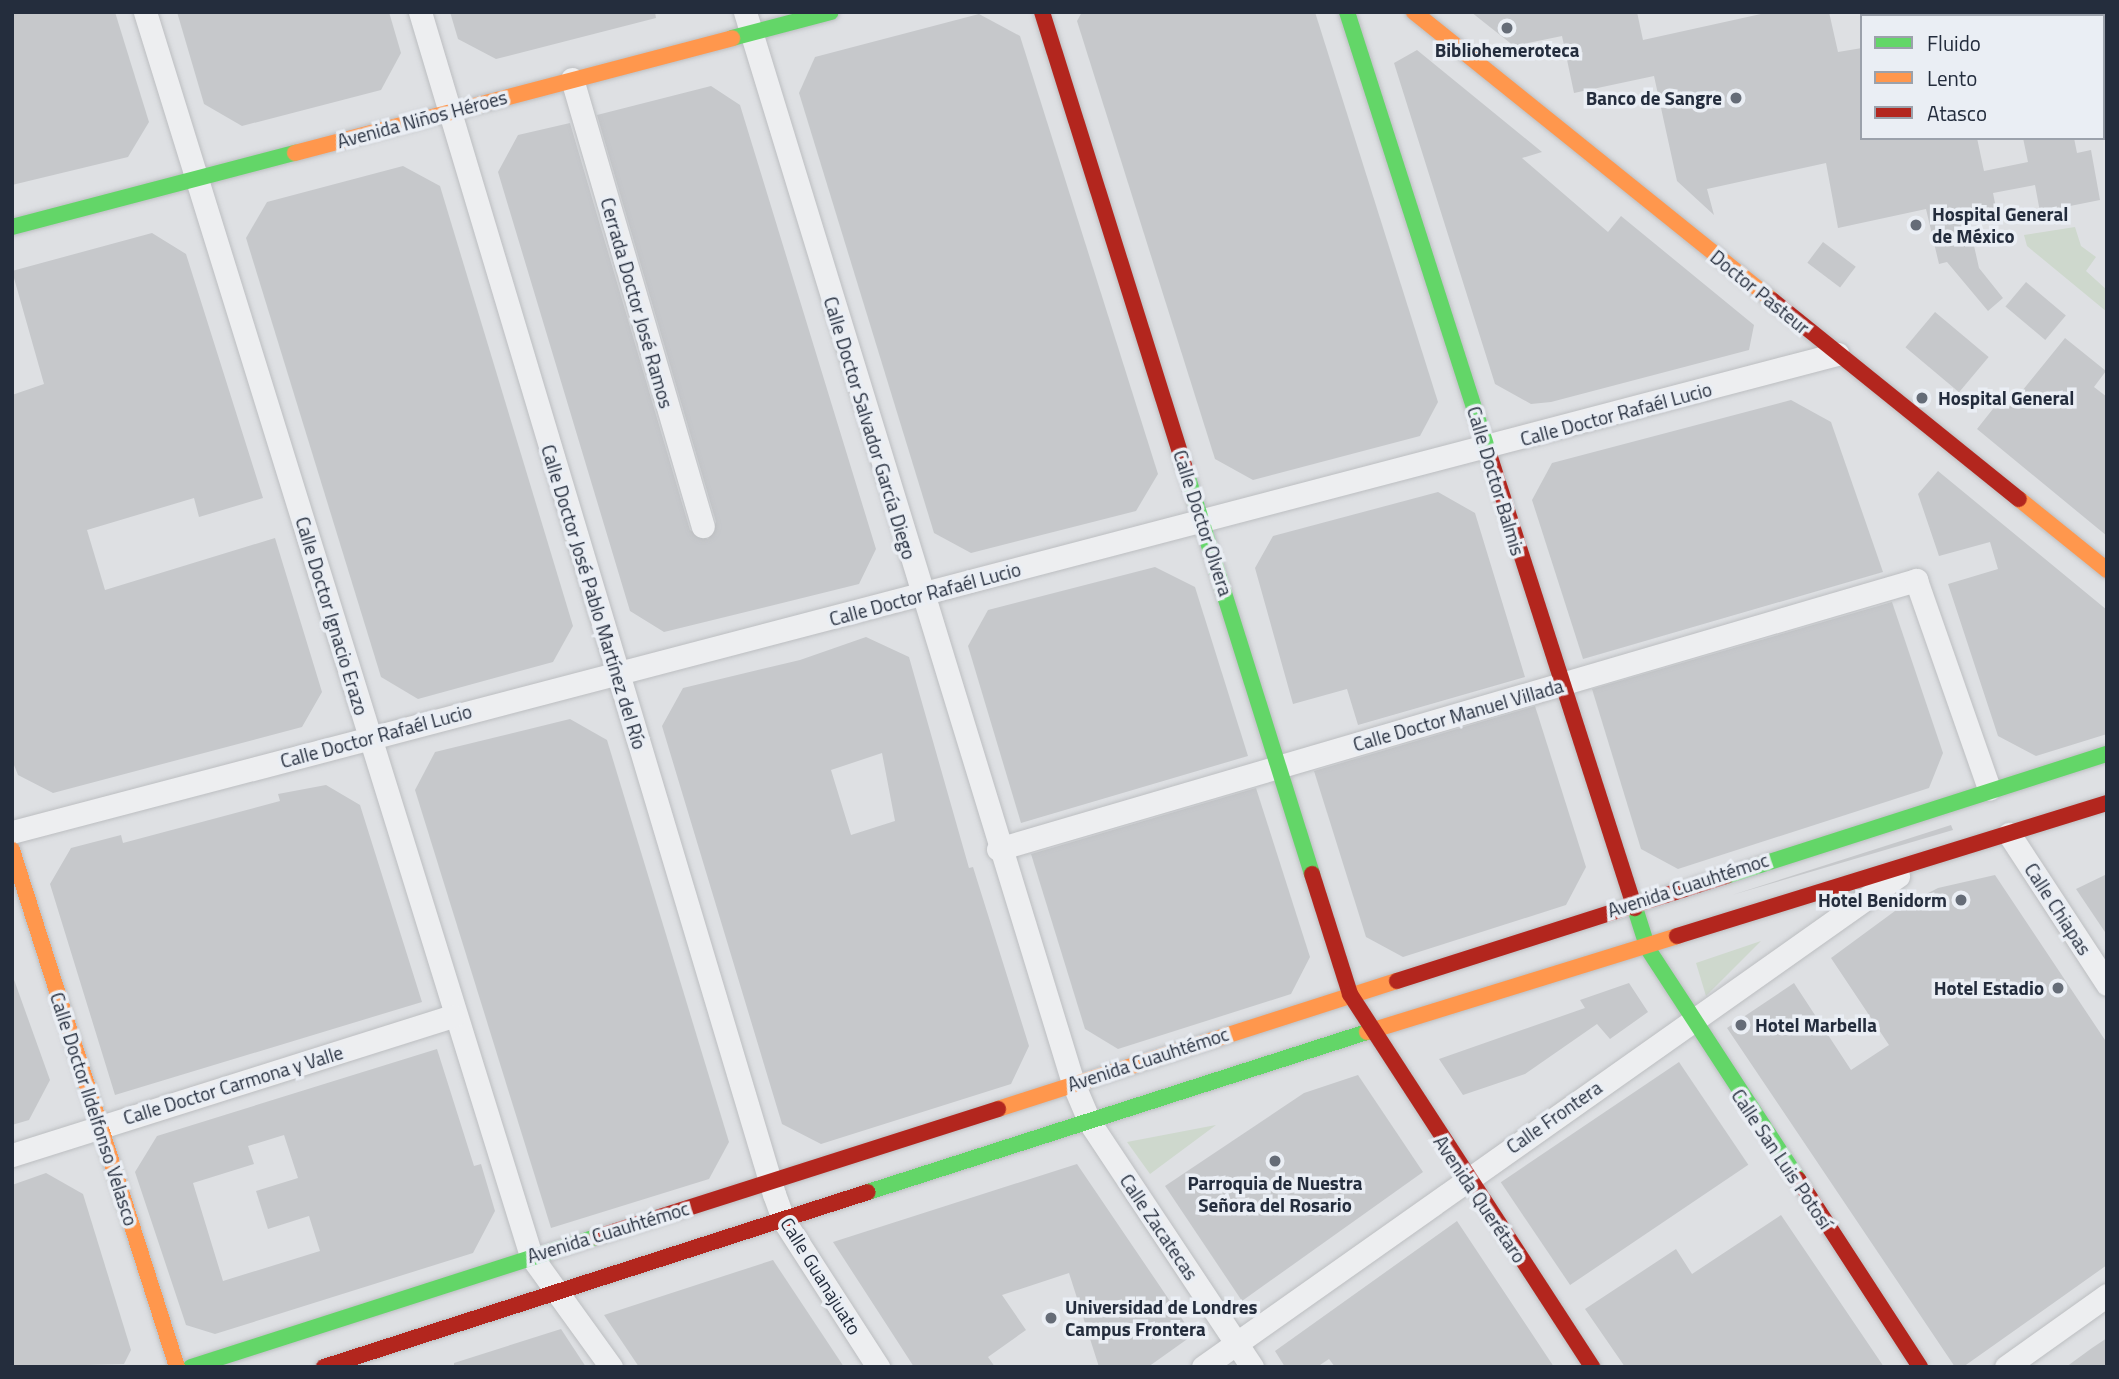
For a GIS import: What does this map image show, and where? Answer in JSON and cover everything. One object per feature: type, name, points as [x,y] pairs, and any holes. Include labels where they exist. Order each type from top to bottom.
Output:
[{"type":"main road","name":"Avenida Niños Héroes","points":[[12,227],[572,79],[748,22],[831,12]]},
{"type":"main road","name":"Calle Doctor Olvera","points":[[1042,12],[1350,994],[1370,1031]]},
{"type":"main road","name":"Calle Doctor Balmis","points":[[1346,12],[1560,685],[1648,949]]},
{"type":"main road","name":"Doctor Pasteur","points":[[1414,12],[2107,570]]},
{"type":"main road","name":"Avenida Cuauhtémoc","points":[[191,1367],[1634,902],[2107,754]]},
{"type":"main road","points":[[324,1367],[360,1361],[560,1292],[1370,1031],[1907,869],[2107,803]]},
{"type":"main road","name":"Calle Doctor Ildelfonso Velasco","points":[[12,850],[177,1367]]},
{"type":"main road","name":"Calle San Luis Potosí","points":[[1648,949],[1692,1023],[1920,1367]]},
{"type":"main road","name":"Avenida Querétaro","points":[[1370,1031],[1592,1367]]},
{"type":"street","name":"Calle Doctor Ignacio Erazo","points":[[145,12],[454,1016],[531,1256],[560,1292],[611,1367]]},
{"type":"street","name":"Calle Doctor José Pablo Martínez del Río","points":[[420,12],[770,1181]]},
{"type":"street","name":"Calle Doctor Salvador García Diego","points":[[748,22],[920,596],[1073,1083]]},
{"type":"street","name":"Cerrada Doctor José Ramos","points":[[572,79],[703,526]]},
{"type":"street","name":"Calle Doctor Rafaél Lucio","points":[[12,832],[1486,449],[1837,354]]},
{"type":"street","name":"Calle Doctor Manuel Villada","points":[[998,849],[1916,580],[1989,789]]},
{"type":"street","name":"Calle Chiapas","points":[[2009,834],[2107,984]]},
{"type":"street","name":"Calle Frontera","points":[[1203,1367],[1466,1178],[1692,1023],[1907,869]]},
{"type":"street","name":"Calle Doctor Carmona y Valle","points":[[12,1155],[454,1016]]},
{"type":"street","name":"Calle Zacatecas","points":[[1073,1083],[1090,1123],[1252,1367]]},
{"type":"street","name":"Calle Guanajuato","points":[[770,1181],[784,1221],[878,1367]]},
{"type":"street","points":[[2006,1367],[2107,1295]]},
{"type":"shaded area","points":[[2075,227],[2081,246],[2096,257],[2086,271],[2107,290],[2107,312],[2027,246],[2024,235]]},
{"type":"shaded area","points":[[1761,941],[1706,996],[1696,963]]},
{"type":"shaded area","points":[[1216,1125],[1150,1174],[1127,1142]]},
{"type":"building","points":[[12,12],[115,12],[149,122],[128,157],[12,185]]},
{"type":"building","points":[[177,12],[389,12],[401,53],[381,90],[242,126],[204,104]]},
{"type":"building","points":[[450,12],[655,12],[656,18],[496,59],[458,39]]},
{"type":"building","points":[[1082,12],[1315,12],[1438,402],[1420,436],[1253,480],[1215,459],[1077,21]]},
{"type":"building","points":[[1471,12],[1637,12],[1643,40],[1770,12],[1829,12],[1838,52],[1860,48],[1860,140],[1977,140],[1984,171],[2028,162],[2023,140],[2074,140],[2077,153],[2091,150],[2100,200],[2040,212],[2035,185],[1993,193],[1997,213],[1968,219],[1979,268],[2003,298],[1988,311],[1947,262],[1939,264],[1926,209],[1838,228],[1826,163],[1707,189],[1714,215],[1677,181],[1654,76],[1574,93],[1562,36],[1528,43],[1524,54]]},
{"type":"building","points":[[979,14],[1020,36],[1158,474],[1136,511],[971,553],[934,533],[799,93],[815,57]]},
{"type":"building","points":[[1417,50],[1542,152],[1522,158],[1608,232],[1621,216],[1754,325],[1749,350],[1551,402],[1531,404],[1495,384],[1394,63]]},
{"type":"building","points":[[711,86],[740,105],[876,549],[859,584],[664,632],[630,611],[498,172],[518,135],[570,123],[690,530],[708,539],[716,522],[597,115]]},
{"type":"building","points":[[403,166],[440,186],[573,626],[553,662],[418,699],[381,677],[246,238],[267,202]]},
{"type":"building","points":[[152,233],[186,254],[263,498],[199,517],[194,498],[87,530],[105,590],[275,538],[322,692],[302,727],[53,793],[18,775],[12,760],[12,395],[44,384],[12,271]]},
{"type":"building","points":[[1823,242],[1856,267],[1840,287],[1807,263]]},
{"type":"building","points":[[2026,282],[2066,315],[2045,340],[2005,307]]},
{"type":"building","points":[[1935,312],[1989,357],[1959,392],[1905,347]]},
{"type":"building","points":[[2065,338],[2106,371],[2094,387],[2107,397],[2107,536],[1977,429],[2000,400],[2009,407]]},
{"type":"building","points":[[1791,400],[1831,422],[1883,572],[1583,659],[1532,500],[1552,463]]},
{"type":"building","points":[[1938,471],[2107,610],[2107,734],[2036,756],[1998,736],[1948,584],[1998,569],[1990,542],[1939,556],[1918,494]]},
{"type":"building","points":[[1438,492],[1475,513],[1525,677],[1358,725],[1347,689],[1293,704],[1255,568],[1273,536]]},
{"type":"building","points":[[1155,567],[1195,587],[1248,756],[1021,823],[968,646],[988,610]]},
{"type":"building","points":[[1892,602],[1943,753],[1929,788],[1678,869],[1641,849],[1592,689]]},
{"type":"building","points":[[866,637],[909,657],[969,868],[973,867],[1029,1046],[1011,1084],[821,1144],[782,1124],[662,726],[683,688],[800,660]],"holes":[[[882,753],[895,821],[851,835],[831,770]]]},
{"type":"building","points":[[1535,706],[1586,867],[1566,905],[1403,957],[1366,937],[1314,771]]},
{"type":"building","points":[[570,719],[607,740],[729,1142],[709,1179],[551,1228],[415,790],[435,752]]},
{"type":"building","points":[[326,785],[360,805],[422,1002],[115,1095],[50,884],[71,848],[121,835],[123,843],[280,801],[278,794]]},
{"type":"building","points":[[1256,788],[1310,957],[1291,994],[1118,1049],[1085,1029],[1031,854]]},
{"type":"building","points":[[1951,825],[1953,830],[1732,895]]},
{"type":"building","points":[[2107,874],[2107,935],[2076,889]]},
{"type":"building","points":[[1995,875],[2107,1043],[2107,1265],[1963,1367],[1955,1367],[1727,1028],[1794,983],[1851,1070],[1889,1045],[1831,958],[1899,908],[1938,888]]},
{"type":"building","points":[[12,974],[50,1080],[29,1120],[12,1125]]},
{"type":"building","points":[[1629,983],[1648,1012],[1610,1039],[1597,1024],[1525,1074],[1463,1095],[1439,1059],[1585,1008],[1580,1000]]},
{"type":"building","points":[[437,1049],[474,1166],[481,1164],[495,1211],[473,1253],[215,1334],[186,1325],[135,1172],[157,1136]],"holes":[[[284,1135],[298,1178],[256,1191],[268,1229],[309,1216],[320,1251],[223,1281],[193,1183],[254,1164],[248,1146]]]},
{"type":"building","points":[[1679,1062],[1748,1165],[1570,1285],[1501,1182]]},
{"type":"building","points":[[1358,1075],[1423,1172],[1242,1301],[1165,1186],[1304,1093]]},
{"type":"building","points":[[1077,1164],[1193,1335],[1148,1367],[1099,1367],[1069,1273],[1002,1295],[1026,1330],[988,1357],[995,1367],[914,1367],[833,1242]]},
{"type":"building","points":[[46,1173],[83,1194],[131,1350],[124,1364],[12,1367],[12,1185]]},
{"type":"building","points":[[1781,1215],[1884,1367],[1625,1367],[1585,1309],[1676,1249],[1692,1274]]},
{"type":"building","points":[[1457,1221],[1554,1367],[1335,1367],[1329,1359],[1317,1367],[1285,1367],[1275,1351]]},
{"type":"building","points":[[773,1260],[844,1367],[639,1367],[604,1315]]},
{"type":"building","points":[[561,1329],[586,1367],[454,1367],[454,1363]]},
{"type":"building","points":[[2107,1338],[2107,1367],[2066,1367],[2092,1348]]},
{"type":"traffic: fast","points":[[732,38],[831,12]]},
{"type":"traffic: fast","points":[[1347,12],[1489,454]]},
{"type":"traffic: fast","points":[[12,227],[295,153]]},
{"type":"traffic: fast","points":[[1187,475],[1312,874]]},
{"type":"traffic: fast","points":[[1726,876],[2107,754]]},
{"type":"traffic: fast","points":[[1635,908],[1648,949],[1798,1179]]},
{"type":"traffic: fast","points":[[868,1192],[1367,1032]]},
{"type":"traffic: fast","points":[[191,1367],[597,1237]]},
{"type":"traffic: slow","points":[[1414,12],[1772,300]]},
{"type":"traffic: slow","points":[[295,153],[732,38]]},
{"type":"traffic: slow","points":[[2019,499],[2107,570]]},
{"type":"traffic: slow","points":[[12,850],[177,1367]]},
{"type":"traffic: slow","points":[[1367,1032],[1677,936]]},
{"type":"traffic: slow","points":[[998,1109],[1397,981]]},
{"type":"traffic: jam","points":[[1042,12],[1187,475]]},
{"type":"traffic: jam","points":[[1772,300],[2019,499]]},
{"type":"traffic: jam","points":[[1489,454],[1635,908]]},
{"type":"traffic: jam","points":[[1677,936],[2107,803]]},
{"type":"traffic: jam","points":[[1312,874],[1350,994],[1592,1367]]},
{"type":"traffic: jam","points":[[1397,981],[1726,876]]},
{"type":"traffic: jam","points":[[597,1237],[998,1109]]},
{"type":"traffic: jam","points":[[1798,1179],[1920,1367]]},
{"type":"traffic: jam","points":[[324,1367],[868,1192]]},
{"type":"place","name":"Bibliohemeroteca","points":[[1507,28]]},
{"type":"place","name":"Banco de Sangre","points":[[1736,98]]},
{"type":"place","name":"Hospital General de México","points":[[1916,225]]},
{"type":"place","name":"Hospital General","points":[[1922,398]]},
{"type":"place","name":"Hotel Benidorm","points":[[1961,900]]},
{"type":"place","name":"Hotel Estadio","points":[[2058,988]]},
{"type":"place","name":"Hotel Marbella","points":[[1741,1025]]},
{"type":"place","name":"Parroquia de Nuestra Señora del Rosario","points":[[1275,1161]]},
{"type":"place","name":"Universidad de Londres Campus Frontera","points":[[1051,1318]]}]
